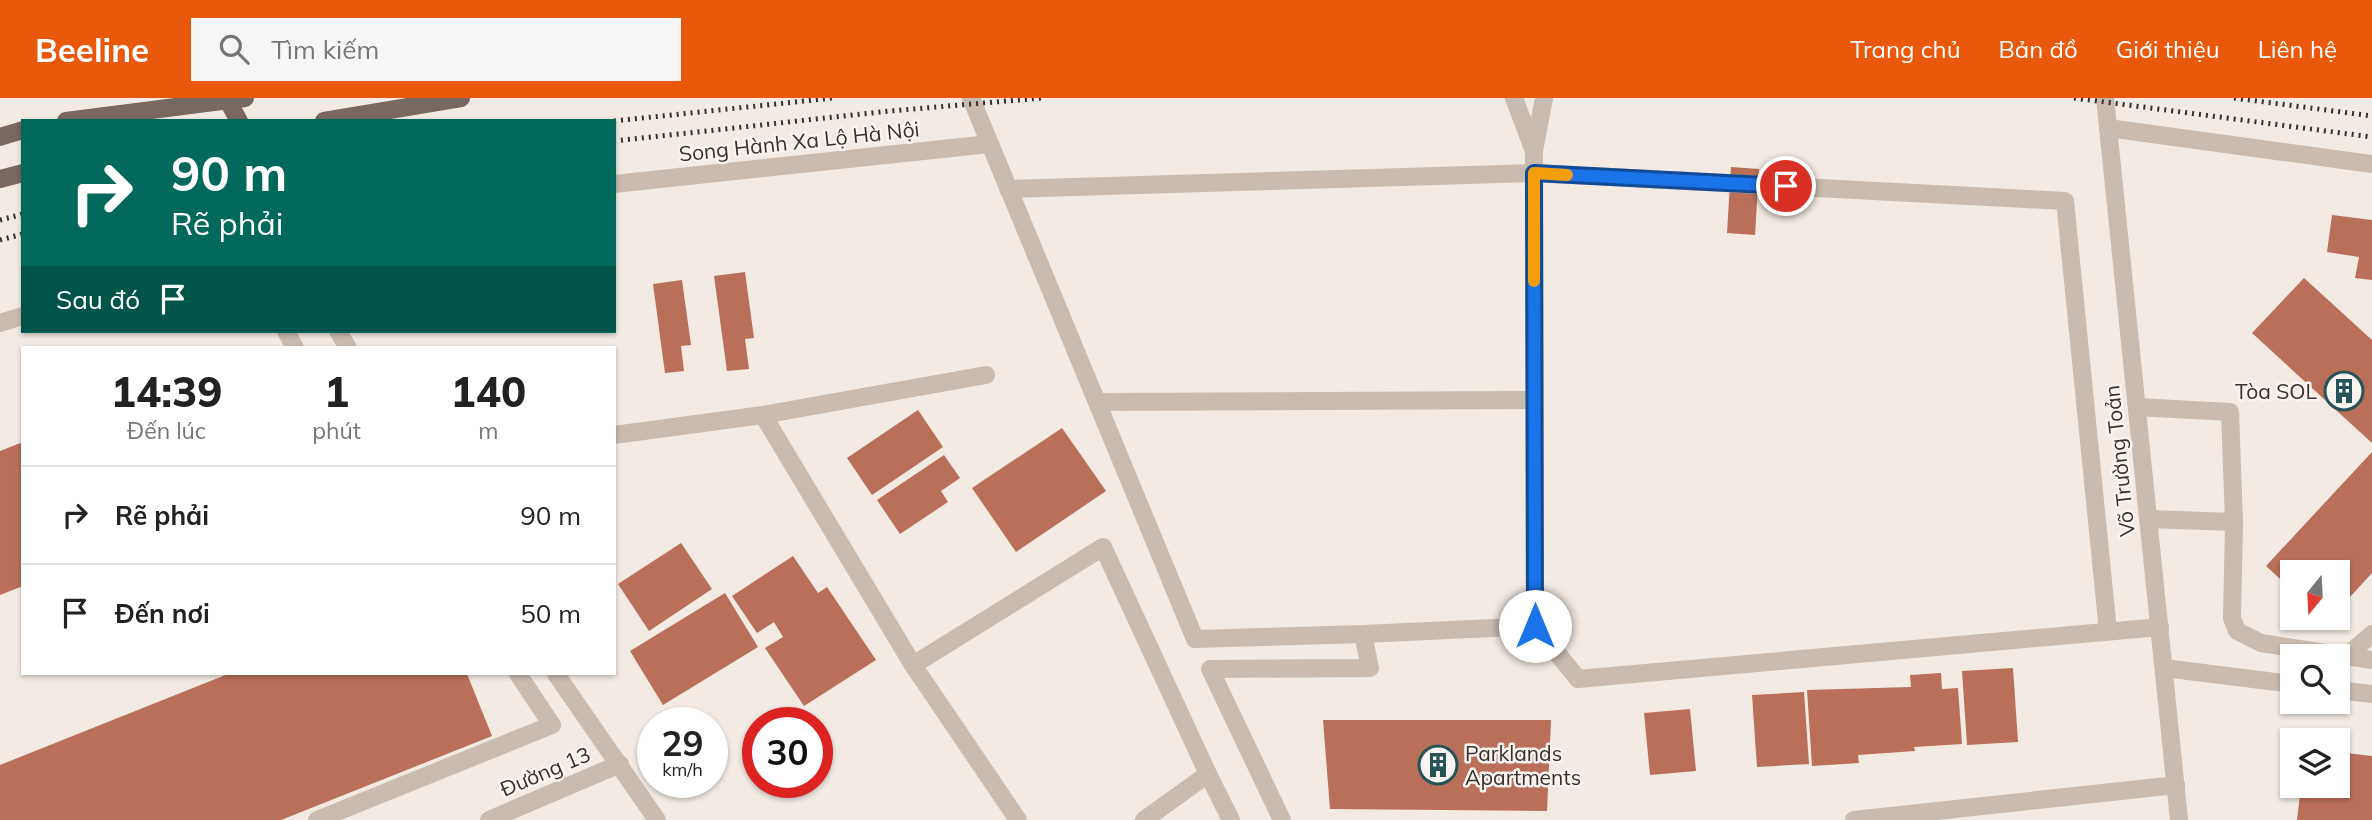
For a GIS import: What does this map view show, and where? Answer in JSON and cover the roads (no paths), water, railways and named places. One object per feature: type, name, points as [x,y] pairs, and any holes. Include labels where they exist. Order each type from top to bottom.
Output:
[{"type":"main road","points":[[336,119],[461,98]]},
{"type":"main road","points":[[81,119],[236,99],[239,119]]},
{"type":"main road","points":[[0,137],[21,131]]},
{"type":"main road","points":[[0,179],[21,174]]},
{"type":"street","points":[[971,98],[1195,639],[1535,626]]},
{"type":"street","points":[[1514,98],[1534,151]]},
{"type":"street","points":[[1544,98],[1534,151],[1535,626],[1578,679],[2160,627]]},
{"type":"street","name":"Võ Trường Toản","points":[[2105,98],[2179,820]]},
{"type":"street","points":[[2108,128],[2372,164]]},
{"type":"street","name":"Song Hành Xa Lộ Hà Nội","points":[[616,184],[989,144]]},
{"type":"street","points":[[1008,189],[1534,173],[2065,201],[2108,631]]},
{"type":"street","points":[[0,323],[21,317]]},
{"type":"street","points":[[616,435],[763,415],[985,375]]},
{"type":"street","points":[[1097,401],[1534,400]]},
{"type":"street","points":[[2137,407],[2230,412],[2234,522],[2232,618],[2236,631],[2261,643],[2280,646]]},
{"type":"street","points":[[763,415],[913,664],[1018,820]]},
{"type":"street","points":[[2148,519],[2234,522]]},
{"type":"street","points":[[913,664],[1103,547],[1231,820]]},
{"type":"street","points":[[1282,820],[1210,669],[1370,668],[1363,634]]},
{"type":"street","points":[[2350,653],[2372,634]]},
{"type":"street","points":[[2350,657],[2372,660]]},
{"type":"street","points":[[2164,668],[2280,682]]},
{"type":"street","points":[[317,820],[552,724],[519,675]]},
{"type":"street","points":[[557,675],[657,820]]},
{"type":"street","points":[[2350,691],[2372,694]]},
{"type":"street","name":"Đường 13","points":[[489,820],[620,764]]},
{"type":"street","points":[[1144,820],[1208,774]]},
{"type":"street","points":[[1854,820],[2176,785]]},
{"type":"railway","points":[[616,121],[833,98]]},
{"type":"railway","points":[[616,141],[890,111],[1042,98]]},
{"type":"railway","points":[[2074,98],[2372,137]]},
{"type":"railway","points":[[2234,98],[2372,116]]},
{"type":"railway","points":[[0,220],[21,215]]},
{"type":"railway","points":[[0,240],[21,235]]},
{"type":"place","name":"Tòa SOL","points":[[2344,391]]},
{"type":"place","name":"Parklands Apartments","points":[[1438,765]]}]
